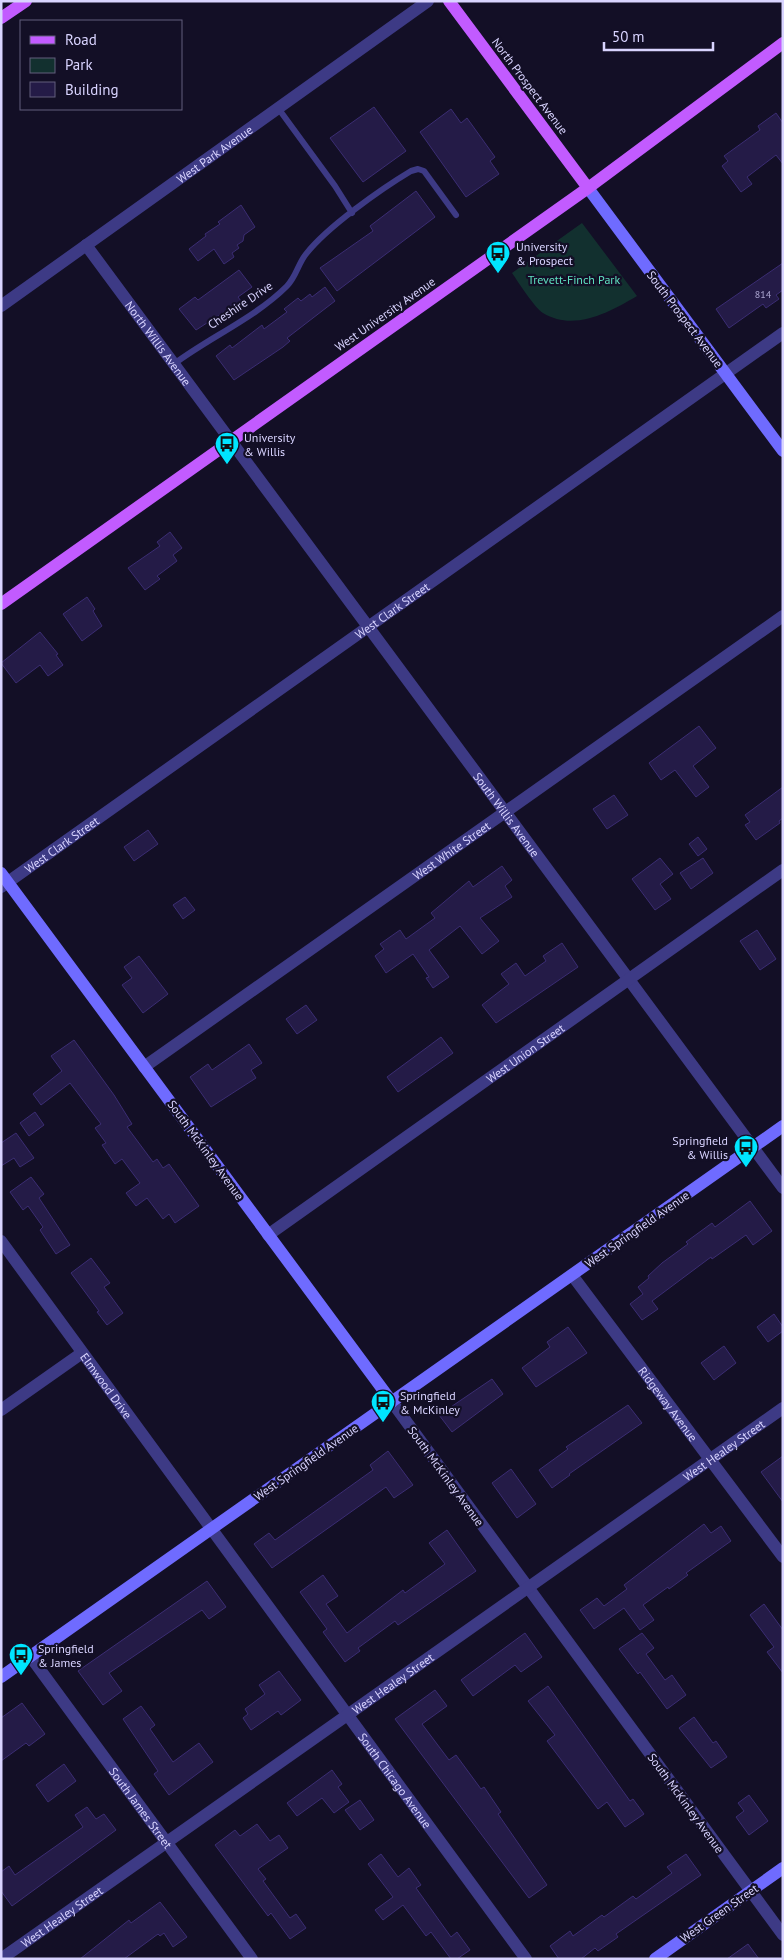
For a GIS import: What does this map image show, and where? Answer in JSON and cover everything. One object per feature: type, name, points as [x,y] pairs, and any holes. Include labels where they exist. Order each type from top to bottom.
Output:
[{"type":"main road","points":[[1,18],[26,1]]},
{"type":"main road","name":"North Prospect Avenue","points":[[449,1],[588,188]]},
{"type":"main road","name":"West University Avenue","points":[[1,604],[588,188],[783,43]]},
{"type":"main road","name":"South Prospect Avenue","points":[[588,188],[783,451]]},
{"type":"main road","name":"South McKinley Avenue","points":[[3,881],[144,1066],[392,1402]]},
{"type":"main road","name":"West Springfield Avenue","points":[[1,1677],[783,1126]]},
{"type":"main road","name":"West Green Street","points":[[655,1959],[783,1868]]},
{"type":"street","name":"West Park Avenue","points":[[1,306],[428,1]]},
{"type":"street","name":"North Willis Avenue","points":[[86,245],[231,441]]},
{"type":"street","name":"West Clark Street","points":[[3,881],[368,627],[783,333]]},
{"type":"street","name":"South Willis Avenue","points":[[231,441],[783,1188]]},
{"type":"street","name":"West White Street","points":[[144,1066],[783,616]]},
{"type":"street","name":"West Union Street","points":[[268,1234],[783,870]]},
{"type":"street","name":"Elmwood Drive","points":[[1,1241],[212,1528]]},
{"type":"street","name":"Ridgeway Avenue","points":[[572,1274],[783,1557]]},
{"type":"street","points":[[1,1410],[82,1353]]},
{"type":"street","name":"South McKinley Avenue","points":[[392,1402],[783,1935]]},
{"type":"street","name":"West Healey Street","points":[[1,1959],[783,1408]]},
{"type":"street","name":"South Chicago Avenue","points":[[212,1528],[526,1959]]},
{"type":"street","name":"South James Street","points":[[30,1656],[252,1959]]},
{"type":"lane","points":[[278,108],[335,186],[352,213]]},
{"type":"lane","name":"Cheshire Drive","points":[[174,364],[201,344],[263,305],[287,286],[294,278],[306,254],[352,213],[398,179],[418,169],[424,171],[456,215]]},
{"type":"green space","name":"Trevett-Finch Park","points":[[582,223],[637,296],[592,318],[567,321],[555,318],[539,310],[512,273]]},
{"type":"building","points":[[374,107],[406,151],[363,182],[330,138]]},
{"type":"building","points":[[451,109],[461,123],[467,118],[495,157],[490,161],[499,174],[466,197],[420,132]]},
{"type":"building","points":[[776,113],[783,123],[783,164],[776,155],[747,177],[752,184],[741,192],[722,166],[728,161],[724,156],[760,130],[758,126]]},
{"type":"building","points":[[416,191],[435,217],[337,291],[320,268],[373,231],[370,226]]},
{"type":"building","points":[[241,205],[255,227],[244,235],[243,241],[237,245],[239,248],[232,253],[234,257],[224,264],[214,249],[198,261],[189,249],[206,236],[205,234],[220,224],[218,222]]},
{"type":"building","points":[[783,263],[783,290],[776,295],[779,299],[766,308],[763,304],[729,328],[716,309]]},
{"type":"building","points":[[239,270],[252,287],[238,297],[241,301],[196,330],[179,309],[195,297],[198,300]]},
{"type":"building","points":[[325,287],[335,301],[287,338],[290,341],[283,347],[234,380],[216,356],[230,345],[232,348],[262,325],[264,329],[287,312],[284,309],[298,298],[301,301],[310,294],[312,297]]},
{"type":"building","points":[[170,532],[182,548],[173,555],[177,561],[157,576],[160,579],[145,590],[128,568],[160,546],[157,542]]},
{"type":"building","points":[[87,597],[95,609],[93,611],[102,626],[82,641],[63,614]]},
{"type":"building","points":[[40,632],[58,654],[56,655],[63,665],[48,676],[40,665],[16,683],[1,663]]},
{"type":"building","points":[[699,726],[716,748],[693,766],[709,787],[696,797],[675,770],[661,780],[649,763]]},
{"type":"building","points":[[783,787],[783,818],[779,821],[780,823],[756,840],[745,825],[750,822],[745,815]]},
{"type":"building","points":[[614,795],[628,815],[607,829],[593,809]]},
{"type":"building","points":[[148,830],[158,844],[134,861],[124,847]]},
{"type":"building","points":[[698,837],[707,849],[698,856],[689,844]]},
{"type":"building","points":[[660,858],[673,874],[660,884],[671,899],[655,910],[632,879]]},
{"type":"building","points":[[703,858],[713,873],[691,889],[680,873]]},
{"type":"building","points":[[502,866],[512,880],[505,886],[512,897],[480,918],[499,941],[482,954],[460,926],[429,950],[449,977],[433,988],[426,978],[429,977],[413,954],[386,973],[375,956],[384,949],[380,944],[400,930],[406,939],[435,918],[431,913],[469,881],[473,887]]},
{"type":"building","points":[[185,897],[195,910],[183,919],[173,905]]},
{"type":"building","points":[[757,930],[776,959],[760,970],[740,941]]},
{"type":"building","points":[[562,943],[578,967],[496,1023],[482,1005],[509,984],[501,974],[516,963],[525,976],[546,961],[543,956]]},
{"type":"building","points":[[139,956],[168,994],[143,1013],[122,985],[132,978],[124,967]]},
{"type":"building","points":[[306,1005],[317,1020],[297,1034],[286,1019]]},
{"type":"building","points":[[441,1037],[453,1053],[398,1092],[387,1077]]},
{"type":"building","points":[[74,1040],[114,1095],[132,1124],[127,1127],[153,1162],[157,1159],[163,1168],[169,1164],[199,1206],[175,1223],[169,1214],[163,1219],[147,1198],[136,1206],[126,1193],[140,1183],[122,1159],[115,1164],[102,1145],[106,1143],[95,1128],[101,1124],[70,1083],[41,1105],[33,1094],[62,1071],[51,1056]]},
{"type":"building","points":[[249,1044],[262,1063],[251,1070],[256,1078],[211,1107],[190,1077],[208,1064],[212,1070]]},
{"type":"building","points":[[35,1112],[44,1125],[29,1136],[20,1123]]},
{"type":"building","points":[[16,1133],[34,1158],[20,1167],[14,1158],[1,1166],[1,1143]]},
{"type":"building","points":[[31,1177],[44,1194],[39,1198],[70,1245],[56,1254],[40,1230],[43,1227],[28,1206],[23,1210],[10,1192]]},
{"type":"building","points":[[750,1201],[772,1231],[753,1245],[746,1235],[712,1259],[711,1257],[652,1301],[658,1309],[642,1320],[630,1304],[643,1294],[638,1287],[662,1263],[688,1244],[686,1242],[712,1223],[715,1227]]},
{"type":"building","points":[[91,1258],[110,1283],[104,1287],[123,1313],[107,1325],[71,1273]]},
{"type":"building","points":[[774,1314],[783,1327],[783,1331],[768,1342],[757,1327]]},
{"type":"building","points":[[568,1327],[587,1353],[536,1387],[522,1368],[550,1347],[547,1342]]},
{"type":"building","points":[[724,1346],[736,1363],[714,1380],[701,1363]]},
{"type":"building","points":[[492,1379],[503,1394],[452,1432],[439,1415]]},
{"type":"building","points":[[628,1405],[642,1423],[552,1488],[539,1470],[568,1449],[566,1447]]},
{"type":"building","points":[[388,1451],[413,1485],[394,1498],[386,1487],[272,1568],[254,1544],[269,1533],[275,1540],[373,1470],[370,1465]]},
{"type":"building","points":[[783,1456],[783,1502],[761,1472]]},
{"type":"building","points":[[511,1469],[536,1504],[517,1518],[492,1483]]},
{"type":"building","points":[[704,1524],[711,1533],[721,1526],[731,1541],[686,1573],[688,1575],[669,1589],[668,1587],[643,1605],[654,1620],[640,1630],[624,1608],[594,1629],[580,1610],[597,1598],[604,1606],[627,1589],[624,1585]]},
{"type":"building","points":[[447,1530],[476,1571],[398,1625],[395,1621],[358,1648],[360,1651],[345,1662],[323,1632],[327,1629],[300,1592],[323,1575],[338,1596],[326,1604],[347,1633],[403,1590],[405,1593],[445,1564],[429,1543]]},
{"type":"building","points":[[207,1581],[226,1607],[209,1619],[202,1610],[109,1673],[122,1691],[103,1705],[78,1671]]},
{"type":"building","points":[[764,1604],[783,1630],[783,1673],[767,1652],[774,1647],[750,1615]]},
{"type":"building","points":[[525,1633],[542,1657],[521,1672],[515,1665],[473,1696],[461,1680]]},
{"type":"building","points":[[642,1633],[654,1648],[646,1654],[665,1680],[672,1675],[686,1695],[667,1709],[640,1672],[638,1674],[619,1649]]},
{"type":"building","points":[[279,1671],[301,1700],[281,1715],[278,1711],[251,1730],[243,1718],[248,1714],[245,1709],[265,1694],[259,1685]]},
{"type":"building","points":[[548,1686],[630,1801],[633,1799],[644,1814],[625,1827],[607,1802],[598,1809],[547,1741],[555,1735],[528,1701]]},
{"type":"building","points":[[435,1690],[447,1706],[422,1724],[449,1760],[456,1755],[481,1789],[484,1787],[501,1812],[498,1814],[547,1885],[529,1898],[395,1719]]},
{"type":"building","points":[[22,1703],[45,1734],[29,1746],[26,1743],[1,1761],[1,1718]]},
{"type":"building","points":[[141,1706],[155,1725],[150,1729],[173,1762],[199,1743],[213,1762],[169,1795],[154,1774],[158,1771],[123,1719]]},
{"type":"building","points":[[694,1717],[713,1743],[716,1741],[727,1757],[711,1768],[679,1728]]},
{"type":"building","points":[[64,1764],[76,1781],[48,1802],[36,1785]]},
{"type":"building","points":[[332,1770],[342,1784],[338,1787],[349,1802],[334,1813],[322,1798],[297,1816],[287,1803]]},
{"type":"building","points":[[749,1795],[768,1821],[749,1835],[736,1817],[744,1811],[738,1803]]},
{"type":"building","points":[[360,1800],[374,1820],[360,1830],[345,1810]]},
{"type":"building","points":[[87,1807],[96,1819],[104,1814],[116,1830],[12,1906],[1,1891],[1,1872],[9,1866],[15,1875],[83,1827],[75,1815]]},
{"type":"building","points":[[257,1824],[270,1841],[279,1835],[288,1848],[258,1869],[266,1879],[263,1881],[290,1918],[296,1914],[306,1928],[290,1939],[271,1913],[268,1916],[215,1845],[235,1830],[240,1836]]},
{"type":"building","points":[[381,1854],[398,1877],[409,1868],[421,1885],[416,1888],[451,1937],[457,1932],[470,1950],[457,1959],[451,1959],[431,1932],[426,1936],[403,1905],[383,1920],[375,1910],[393,1897],[368,1864]]},
{"type":"building","points":[[686,1854],[701,1875],[616,1934],[618,1937],[598,1951],[595,1948],[581,1959],[559,1959],[550,1946],[570,1931],[573,1936],[633,1896],[636,1899],[672,1873],[667,1867]]},
{"type":"building","points":[[160,1902],[187,1937],[173,1947],[164,1933],[160,1936],[158,1934],[124,1959],[80,1959],[129,1920],[131,1923]]},
{"type":"building","points":[[748,1944],[759,1959],[727,1959]]},
{"type":"place","name":"University & Prospect","points":[[498,274]]},
{"type":"place","name":"University & Willis","points":[[227,465]]},
{"type":"place","name":"Springfield & Willis","points":[[746,1168]]},
{"type":"place","name":"Springfield & McKinley","points":[[383,1423]]},
{"type":"place","name":"Springfield & James","points":[[21,1676]]}]
